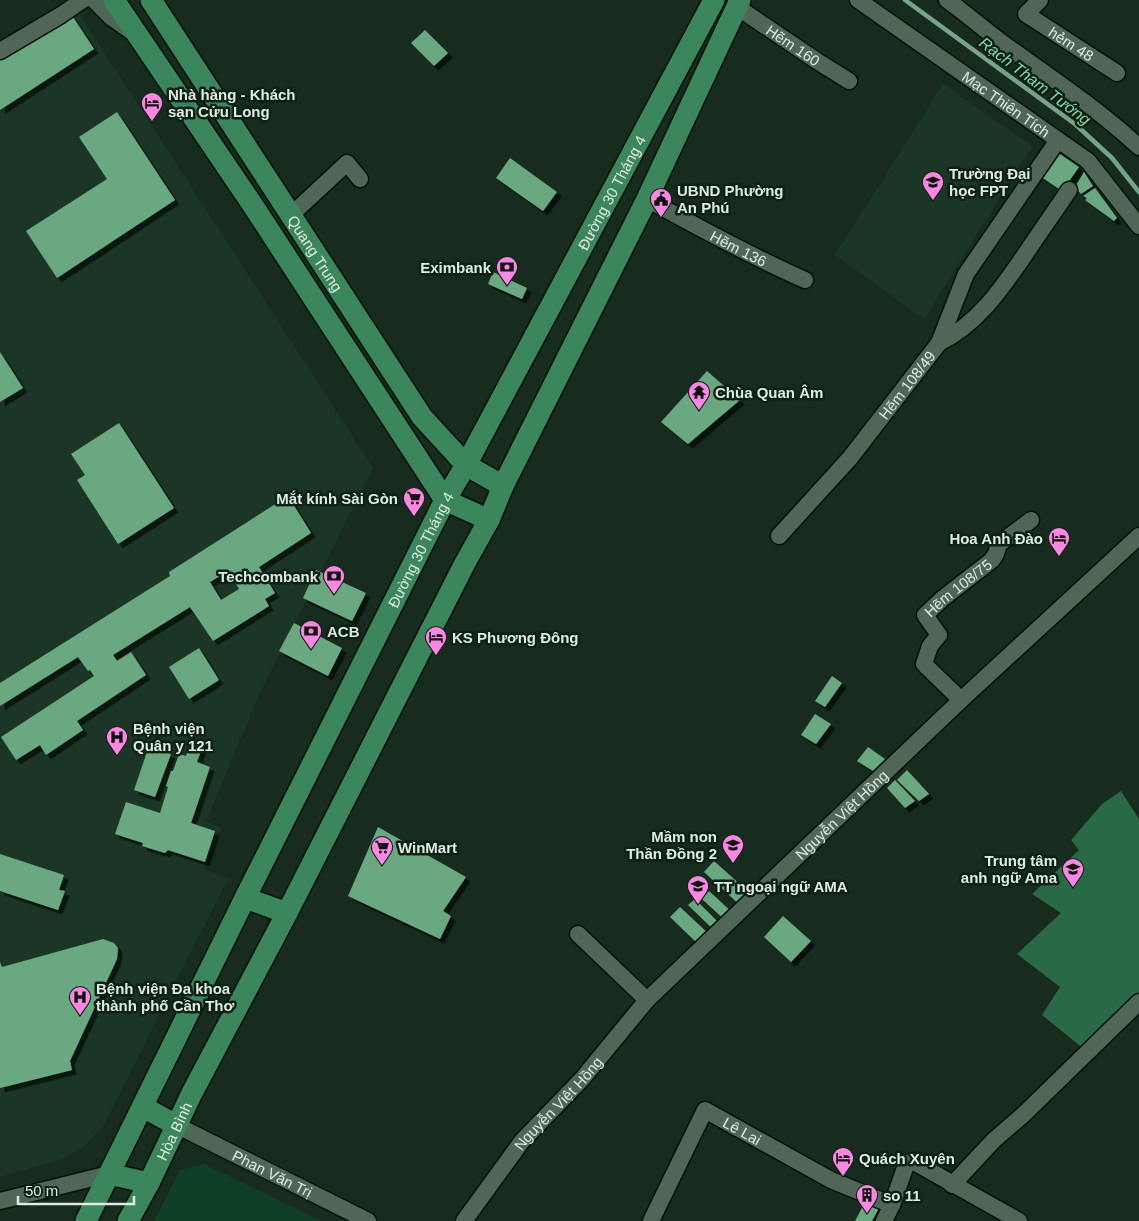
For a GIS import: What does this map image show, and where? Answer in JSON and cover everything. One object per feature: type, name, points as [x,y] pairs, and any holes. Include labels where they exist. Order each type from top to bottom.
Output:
[{"type":"main road","name":"Quang Trung","points":[[114,0],[255,209],[445,500]]},
{"type":"main road","name":"Đường 30 Tháng 4","points":[[142,1107],[244,898],[445,500],[466,465],[714,0]]},
{"type":"main road","points":[[244,898],[287,914],[489,520],[503,486],[648,198],[738,4]]},
{"type":"main road","name":"Quang Trung","points":[[158,8],[422,418],[466,465],[503,486]]},
{"type":"main road","points":[[445,500],[489,520]]},
{"type":"main road","name":"Hòa Bình","points":[[128,1221],[149,1183],[192,1093],[287,914]]},
{"type":"main road","points":[[86,1221],[142,1107],[176,1125]]},
{"type":"main road","points":[[109,1174],[149,1183]]},
{"type":"street","points":[[0,51],[83,0]]},
{"type":"street","name":"Quang Trung","points":[[94,0],[112,18],[137,34]]},
{"type":"street","name":"Mạc Thiên Tích","points":[[858,0],[1088,161],[1139,226]]},
{"type":"street","points":[[947,0],[1007,46],[1062,84],[1122,131],[1139,148]]},
{"type":"street","name":"hẻm 48","points":[[1040,0],[1026,14],[1117,73]]},
{"type":"street","name":"Hẽm 160","points":[[738,4],[817,61],[849,81]]},
{"type":"street","points":[[939,343],[966,274],[1058,140]]},
{"type":"street","points":[[291,215],[346,163],[360,179]]},
{"type":"street","name":"Hẽm 108/49","points":[[779,536],[850,458],[939,343],[955,335],[985,309],[1069,190]]},
{"type":"street","name":"Hẽm 136","points":[[648,198],[759,260],[805,280]]},
{"type":"street","name":"Hẽm 108/75","points":[[961,700],[924,664],[930,646],[939,635],[925,615],[942,599],[992,560],[999,544],[1031,520]]},
{"type":"street","name":"Nguyễn Việt Hồng","points":[[464,1221],[522,1140],[582,1079],[647,1000],[961,700],[1139,536]]},
{"type":"street","points":[[578,934],[647,1000]]},
{"type":"street","points":[[952,1185],[994,1140],[1139,1002]]},
{"type":"street","name":"Lê Lai","points":[[651,1221],[705,1110],[831,1180],[892,1205]]},
{"type":"street","name":"Phan Văn Trị","points":[[176,1125],[368,1221]]},
{"type":"street","points":[[884,1221],[892,1205],[906,1165],[914,1162],[952,1185],[1020,1221]]},
{"type":"street","points":[[0,1201],[109,1174]]},
{"type":"shaded area","points":[[77,10],[373,468],[261,691],[206,821],[222,828],[204,869],[228,879],[104,1125],[84,1147],[60,1160],[0,1177],[0,60]]},
{"type":"shaded area","name":"Trường Đại học FPT","points":[[943,84],[1032,146],[924,319],[835,255]]},
{"type":"shaded area","points":[[204,1164],[321,1221],[154,1221],[180,1170]]},
{"type":"green space","points":[[1121,791],[1139,819],[1139,1000],[1085,1050],[1042,1015],[1060,987],[1017,954],[1061,913],[1032,894],[1079,850],[1071,840],[1102,804]]},
{"type":"building","points":[[71,14],[94,49],[0,110],[0,60]]},
{"type":"building","points":[[425,30],[448,53],[434,66],[411,43]]},
{"type":"building","points":[[117,112],[175,200],[57,278],[26,231],[107,179],[79,137]]},
{"type":"building","points":[[1054,150],[1079,167],[1062,191],[1037,174]]},
{"type":"building","points":[[510,158],[557,192],[543,211],[496,178]]},
{"type":"building","points":[[1084,172],[1093,186],[1081,194],[1075,187]]},
{"type":"building","points":[[1095,188],[1117,218],[1114,221],[1085,200],[1087,198],[1083,196]]},
{"type":"building","name":"Eximbank","points":[[493,272],[527,288],[522,299],[488,284]]},
{"type":"building","points":[[0,352],[23,388],[0,402]]},
{"type":"building","name":"Chùa Quan Âm","points":[[707,371],[740,400],[688,444],[661,422]]},
{"type":"building","points":[[119,423],[174,508],[118,544],[77,480],[85,475],[71,454]]},
{"type":"building","points":[[288,496],[311,533],[259,567],[275,593],[265,599],[269,606],[213,641],[190,607],[113,655],[117,661],[131,652],[146,675],[77,721],[83,730],[46,755],[40,745],[16,760],[1,737],[94,676],[78,657],[0,706],[0,683],[170,576],[169,572]],"holes":[[[228,571],[239,589],[221,600],[210,582]]]},
{"type":"building","name":"Techcombank","points":[[316,570],[366,593],[352,621],[303,598]]},
{"type":"building","name":"ACB","points":[[294,623],[342,648],[328,676],[279,651]]},
{"type":"building","points":[[199,648],[219,680],[189,699],[169,667]]},
{"type":"building","points":[[832,676],[842,683],[825,707],[815,701]]},
{"type":"building","points":[[815,714],[831,724],[816,744],[801,735]]},
{"type":"building","points":[[190,744],[202,748],[197,762],[210,767],[191,823],[215,831],[205,862],[168,850],[165,853],[142,846],[143,843],[115,834],[126,802],[160,813],[171,771],[173,771],[179,754],[186,756]]},
{"type":"building","points":[[149,746],[171,754],[155,797],[134,790]]},
{"type":"building","points":[[868,747],[885,759],[873,771],[857,761]]},
{"type":"building","points":[[907,770],[929,794],[919,801],[897,780]]},
{"type":"building","points":[[895,780],[915,801],[905,808],[887,788]]},
{"type":"building","points":[[378,827],[466,877],[443,911],[451,916],[440,939],[348,896]]},
{"type":"building","points":[[0,854],[64,875],[59,890],[65,891],[58,910],[0,891]]},
{"type":"building","points":[[714,861],[752,895],[742,907],[704,872]]},
{"type":"building","points":[[709,891],[734,914],[727,922],[702,899]]},
{"type":"building","points":[[695,899],[722,926],[716,932],[688,905]]},
{"type":"building","points":[[680,907],[710,935],[697,943],[670,917]]},
{"type":"building","points":[[783,916],[811,941],[791,962],[764,937]]},
{"type":"building","points":[[103,939],[114,943],[118,948],[117,959],[70,1061],[72,1070],[0,1088],[0,962],[2,967]]},
{"type":"building","name":"so 11","points":[[865,1202],[879,1208],[872,1221],[855,1221]]},
{"type":"waterway","name":"Rạch Tham Tướng","points":[[905,0],[1075,124],[1112,158],[1139,192]]},
{"type":"place","name":"Nhà hàng - Khách sạn Cửu Long","points":[[152,122]]},
{"type":"place","name":"Trường Đại học FPT","points":[[933,201]]},
{"type":"place","name":"UBND Phường An Phú","points":[[661,218]]},
{"type":"place","name":"Eximbank","points":[[507,286]]},
{"type":"place","name":"Chùa Quan Âm","points":[[699,411]]},
{"type":"place","name":"Mắt kính Sài Gòn","points":[[414,517]]},
{"type":"place","name":"Hoa Anh Đào","points":[[1059,557]]},
{"type":"place","name":"Techcombank","points":[[334,595]]},
{"type":"place","name":"ACB","points":[[311,650]]},
{"type":"place","name":"KS Phương Đông","points":[[436,656]]},
{"type":"place","name":"Bệnh viện Quân y 121","points":[[117,756]]},
{"type":"place","name":"Mầm non Thần Đồng 2","points":[[733,864]]},
{"type":"place","name":"WinMart","points":[[382,866]]},
{"type":"place","name":"Trung tâm anh ngữ Ama","points":[[1073,888]]},
{"type":"place","name":"TT ngoại ngữ AMA","points":[[698,905]]},
{"type":"place","name":"Bệnh viện Đa khoa thành phố Cần Thơ","points":[[80,1016]]},
{"type":"place","name":"Quách Xuyên","points":[[843,1177]]},
{"type":"place","name":"so 11","points":[[867,1214]]}]
